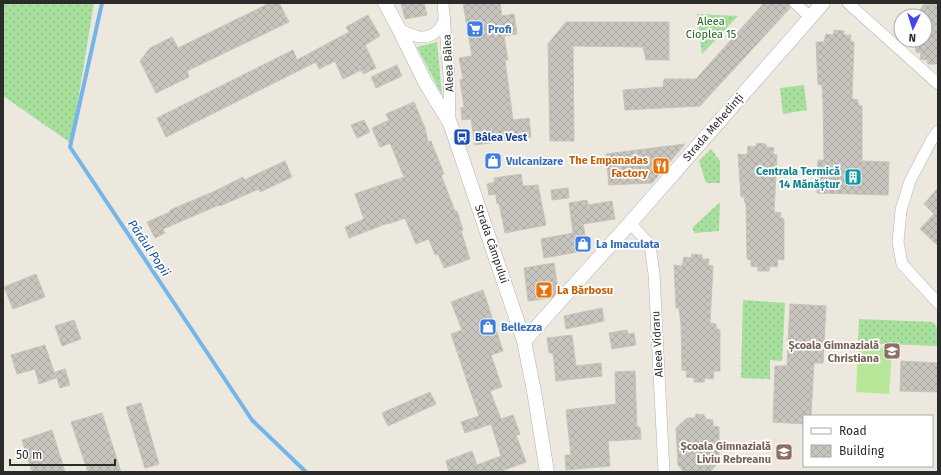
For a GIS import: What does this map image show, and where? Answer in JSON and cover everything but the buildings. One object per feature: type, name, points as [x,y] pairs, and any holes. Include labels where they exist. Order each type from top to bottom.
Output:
[{"type":"street","name":"Strada Câmpului","points":[[385,3],[425,82],[450,123],[524,341],[534,391],[547,472]]},
{"type":"street","name":"Aleea Bâlea","points":[[443,3],[449,76],[450,123]]},
{"type":"street","points":[[794,3],[810,17]]},
{"type":"street","name":"Strada Mehedinți","points":[[524,341],[630,223],[823,3]]},
{"type":"street","points":[[848,3],[938,84]]},
{"type":"street","points":[[399,30],[415,37],[426,36],[436,32],[445,19]]},
{"type":"street","points":[[938,131],[931,141],[910,181],[901,210],[898,242],[902,264],[938,303]]},
{"type":"street","name":"Aleea Vidraru","points":[[630,223],[650,245],[654,274],[664,472]]},
{"type":"green space","points":[[3,3],[94,3],[71,143],[3,96]]},
{"type":"green space","name":"Aleea Cioplea 15","points":[[697,14],[738,16],[702,54]]},
{"type":"green space","points":[[437,42],[442,95],[417,47]]},
{"type":"green space","points":[[804,85],[807,110],[783,114],[780,88]]},
{"type":"green space","points":[[711,149],[720,161],[720,183],[706,183],[699,161]]},
{"type":"green space","points":[[720,202],[719,231],[695,233],[692,228]]},
{"type":"green space","points":[[743,300],[785,303],[782,361],[770,360],[770,379],[741,378]]},
{"type":"green space","points":[[859,319],[933,322],[938,329],[938,346],[858,343]]},
{"type":"green space","points":[[858,346],[892,348],[889,394],[856,392]]},
{"type":"waterway","name":"Pârâul Popii","points":[[102,3],[70,147],[252,420],[306,472]]},
{"type":"place","name":"Profi","points":[[475,29]]},
{"type":"place","name":"Bâlea Vest","points":[[462,137]]},
{"type":"place","name":"Vulcanizare","points":[[493,161]]},
{"type":"place","name":"The Empanadas Factory","points":[[661,166]]},
{"type":"place","name":"Centrala Termică 14 Mănăștur","points":[[853,177]]},
{"type":"place","name":"La Imaculata","points":[[583,244]]},
{"type":"place","name":"La Bărbosu","points":[[544,290]]},
{"type":"place","name":"Bellezza","points":[[488,327]]},
{"type":"place","name":"Școala Gimnazială Christiana","points":[[892,351]]},
{"type":"place","name":"Școala Gimnazială Liviu Rebreanu","points":[[784,452]]}]
